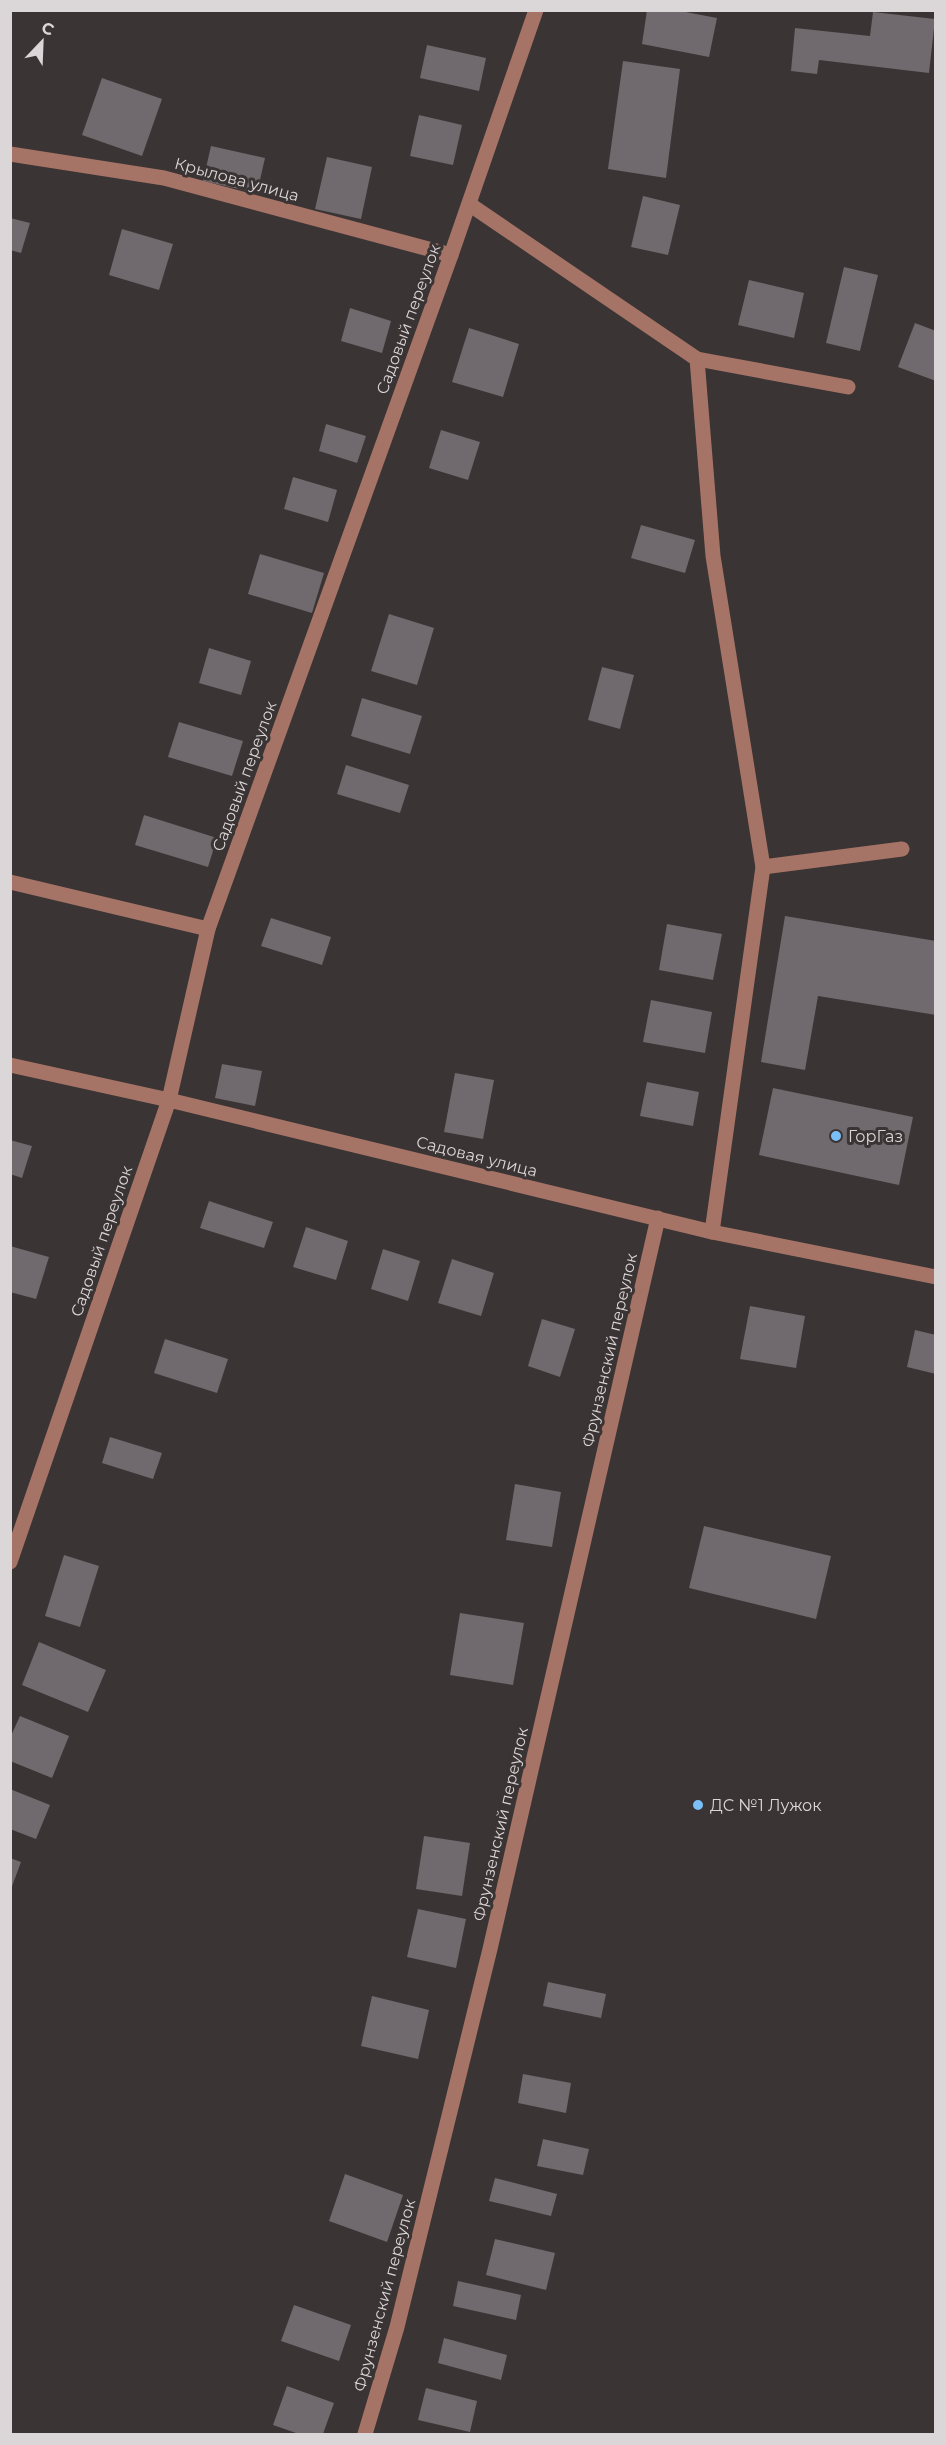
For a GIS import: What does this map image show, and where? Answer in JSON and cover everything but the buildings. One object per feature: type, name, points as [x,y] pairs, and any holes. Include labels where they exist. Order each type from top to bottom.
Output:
[{"type":"street","name":"Садовый переулок","points":[[10,1562],[169,1100],[208,929],[451,255],[536,10]]},
{"type":"street","name":"Крылова улица","points":[[10,154],[164,178],[451,255]]},
{"type":"street","points":[[469,204],[697,359],[848,387]]},
{"type":"street","points":[[697,359],[713,556],[763,867],[712,1232]]},
{"type":"street","points":[[763,867],[902,849]]},
{"type":"street","points":[[10,882],[208,929]]},
{"type":"street","name":"Садовая улица","points":[[10,1065],[169,1100],[712,1232],[936,1277]]},
{"type":"street","name":"Фрунзенский переулок","points":[[365,2434],[397,2327],[487,1961],[658,1218]]},
{"type":"place","name":"ГорГаз","points":[[836,1136]]},
{"type":"place","name":"ДС №1 Лужок","points":[[698,1805]]}]
